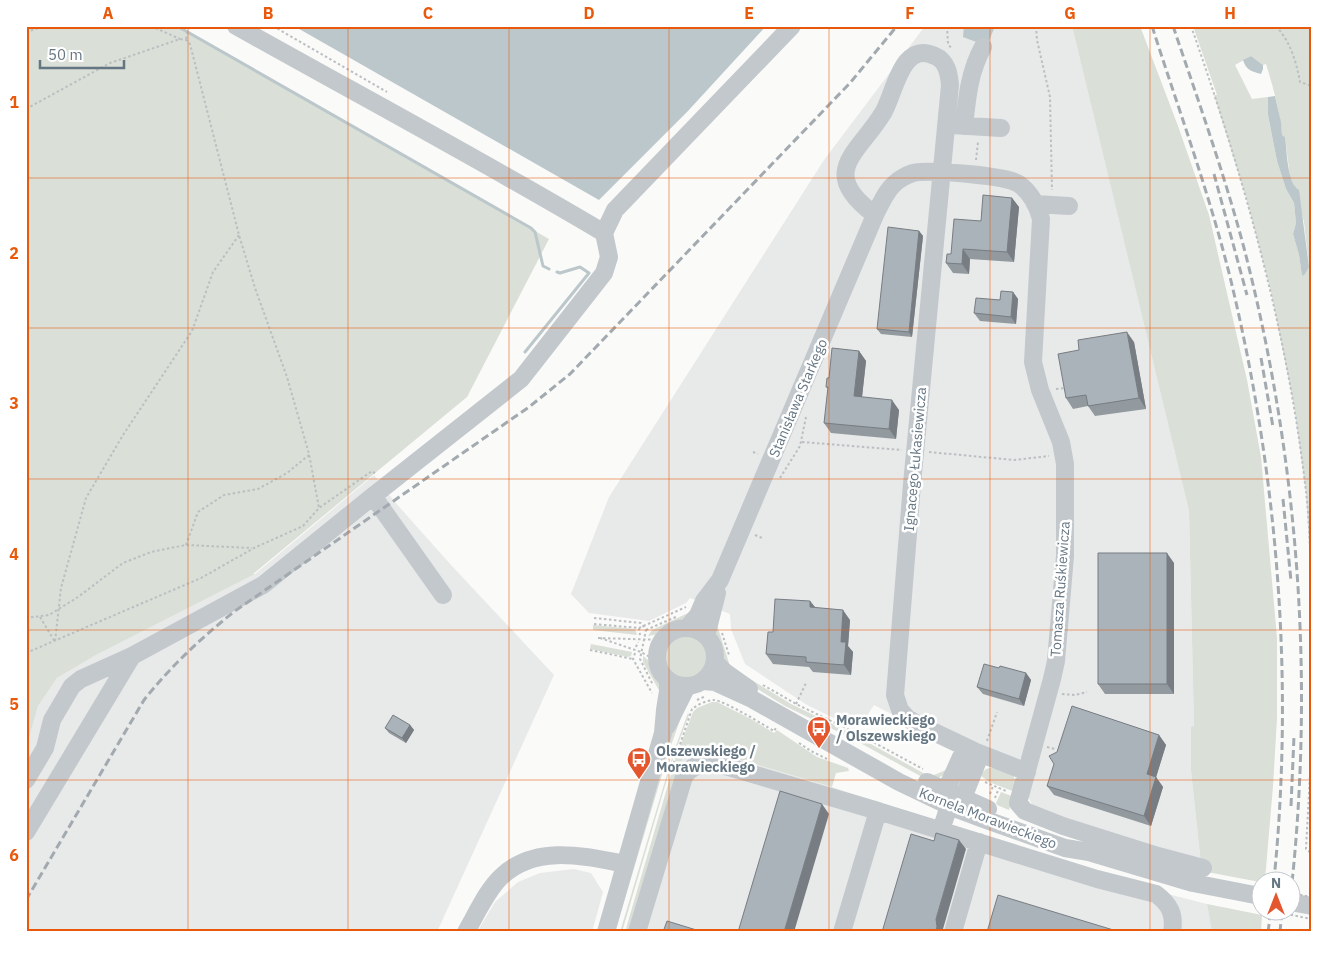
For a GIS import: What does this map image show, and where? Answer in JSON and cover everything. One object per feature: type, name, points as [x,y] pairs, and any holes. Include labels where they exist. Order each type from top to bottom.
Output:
[{"type":"street","points":[[236,26],[368,101],[521,183],[604,233]]},
{"type":"street","points":[[26,780],[46,748],[52,720],[72,686],[81,679],[132,656],[263,585],[521,379],[604,272],[609,257],[604,233],[615,210],[792,26]]},
{"type":"street","points":[[983,47],[974,67],[956,125],[1001,128]]},
{"type":"street","points":[[875,215],[856,198],[848,186],[848,178],[890,120],[894,110],[898,76],[909,59],[914,55],[922,53],[938,57],[948,57]]},
{"type":"street","name":"Ignacego Łukasiewicza","points":[[948,57],[947,69],[956,125],[942,173],[912,484],[895,687],[896,701],[900,710],[907,718],[928,730],[1027,772]]},
{"type":"street","name":"Stanisława Starkego","points":[[720,580],[875,215],[890,187],[901,178],[918,172],[942,173]]},
{"type":"street","name":"Tomasza Ruśkiewicza","points":[[942,173],[1006,179],[1024,188],[1043,204],[1040,215],[1034,370],[1064,453],[1066,556],[1056,660],[1019,797]]},
{"type":"street","points":[[1043,204],[1070,206]]},
{"type":"street","points":[[374,496],[443,595]]},
{"type":"street","points":[[664,733],[668,691],[661,682],[657,661],[658,650],[669,633],[678,629],[684,621],[698,615],[704,602],[720,580]]},
{"type":"street","points":[[606,932],[664,733],[684,693],[699,691],[711,673],[723,661],[715,653],[712,644],[720,580]]},
{"type":"street","points":[[684,621],[698,630],[714,632]]},
{"type":"street","points":[[26,832],[132,656]]},
{"type":"street","name":"Kornela Morawieckiego","points":[[723,661],[725,672],[768,700],[953,799],[1065,848],[1089,852],[1193,883],[1250,894]]},
{"type":"street","name":"Kornela Morawieckiego","points":[[661,682],[699,691],[715,682],[759,703],[899,782],[953,799]]},
{"type":"street","points":[[941,830],[953,799],[961,756],[974,751],[976,763],[971,776],[953,799]]},
{"type":"street","points":[[637,932],[684,777],[693,767],[713,762],[1097,879],[1156,894],[1170,907],[1172,932]]},
{"type":"street","points":[[1019,797],[1018,803],[1025,811],[1063,826],[1203,868]]},
{"type":"street","points":[[842,932],[878,811]]},
{"type":"street","points":[[953,932],[979,842]]},
{"type":"street","points":[[466,932],[499,878],[511,868],[530,858],[554,855],[579,855],[625,864]]},
{"type":"path","points":[[26,32],[46,26]]},
{"type":"path","points":[[151,26],[186,40],[190,44],[194,55],[239,235],[255,288],[287,377],[309,454],[319,508]]},
{"type":"path","points":[[186,40],[189,26]]},
{"type":"path","points":[[947,26],[948,57]]},
{"type":"path","points":[[1036,26],[1037,40],[1050,97],[1053,177],[1043,204]]},
{"type":"path","points":[[1191,26],[1218,104],[1271,292],[1294,406],[1306,499],[1312,594]]},
{"type":"path","points":[[1276,26],[1285,36],[1296,60],[1300,82],[1312,86]]},
{"type":"path","points":[[26,109],[110,63],[180,39]]},
{"type":"path","points":[[55,642],[61,588],[86,498],[123,435],[192,331],[213,272],[239,235]]},
{"type":"path","points":[[1053,390],[1064,388]]},
{"type":"path","points":[[924,452],[1014,460],[1064,453]]},
{"type":"path","points":[[186,545],[198,512],[224,495],[258,489],[287,473],[309,454]]},
{"type":"path","points":[[26,654],[201,578],[254,548],[303,526],[319,508],[372,470],[389,484]]},
{"type":"path","points":[[1306,499],[1312,498]]},
{"type":"path","points":[[752,534],[762,538]]},
{"type":"path","points":[[26,618],[49,615],[78,597],[123,563],[151,552],[186,545],[254,548]]},
{"type":"path","points":[[594,624],[639,628],[688,606]]},
{"type":"path","points":[[40,617],[55,642]]},
{"type":"path","points":[[594,618],[636,621],[644,626],[646,630],[641,652],[641,662],[661,682]]},
{"type":"path","points":[[646,630],[684,621]]},
{"type":"path","points":[[639,628],[640,635]]},
{"type":"path","points":[[714,632],[722,633],[723,661]]},
{"type":"path","points":[[657,661],[641,652],[598,638],[663,640]]},
{"type":"path","points":[[636,647],[638,642]]},
{"type":"path","points":[[590,650],[633,659]]},
{"type":"path","points":[[635,653],[633,659],[652,694]]},
{"type":"path","points":[[796,704],[806,683]]},
{"type":"path","points":[[762,684],[796,704],[858,734],[926,772]]},
{"type":"path","points":[[1057,694],[1075,695],[1087,692]]},
{"type":"path","points":[[691,712],[698,705],[711,700],[722,702]]},
{"type":"path","points":[[993,726],[997,712]]},
{"type":"path","points":[[1312,737],[1306,849],[1312,854]]},
{"type":"path","points":[[971,776],[1019,797]]},
{"type":"shaded area","points":[[26,26],[179,26],[549,239],[467,397],[253,574],[255,574],[96,655],[57,678],[38,706],[26,749]]},
{"type":"shaded area","points":[[294,26],[766,26],[687,112],[599,200]]},
{"type":"shaded area","points":[[925,26],[1072,26],[1189,511],[1194,727],[1191,727],[1191,771],[1201,864],[1035,811],[1027,794],[1034,776],[937,737],[874,705],[861,725],[857,726],[844,723],[807,705],[745,664],[731,629],[730,614],[690,598],[686,603],[649,621],[589,613],[571,594],[609,497],[824,160]]},
{"type":"shaded area","points":[[964,26],[995,26],[987,46],[963,37]]},
{"type":"shaded area","points":[[1072,26],[1140,26],[1209,215],[1247,380],[1261,457],[1277,638],[1277,718],[1266,870],[1250,870],[1250,880],[1207,872],[1201,864],[1191,771],[1191,727],[1194,726],[1189,511]]},
{"type":"shaded area","points":[[1193,26],[1312,26],[1312,594],[1306,493],[1294,406],[1271,292],[1247,201],[1214,95],[1217,95]],"holes":[[[1251,56],[1263,65],[1266,64],[1274,90],[1282,135],[1285,137],[1290,177],[1295,188],[1304,222],[1309,267],[1302,276],[1293,234],[1296,223],[1294,203],[1286,189],[1277,161],[1268,115],[1268,97],[1252,99],[1235,65]]]},
{"type":"shaded area","points":[[1251,56],[1263,65],[1261,74],[1247,68],[1243,60]]},
{"type":"shaded area","points":[[1275,96],[1282,135],[1285,137],[1290,174],[1295,187],[1299,190],[1309,267],[1302,276],[1293,234],[1296,223],[1294,203],[1286,189],[1277,161],[1268,115],[1268,97]]},
{"type":"shaded area","points":[[374,475],[394,501],[451,565],[554,675],[437,932],[26,932],[26,749],[38,706],[57,678],[96,655],[255,574]]},
{"type":"shaded area","points":[[688,613],[683,623],[659,634],[648,636],[652,630]]},
{"type":"shaded area","points":[[593,625],[635,629],[637,635],[593,630]]},
{"type":"shaded area","points":[[717,625],[729,666],[720,655],[713,633]]},
{"type":"shaded area","points":[[686,633],[695,635],[703,640],[708,648],[710,657],[708,666],[703,674],[695,679],[686,681],[677,679],[669,674],[664,666],[662,657],[664,648],[669,640],[677,635]]},
{"type":"shaded area","points":[[591,644],[632,652],[631,656],[628,657],[590,649]]},
{"type":"shaded area","points":[[643,656],[652,663],[661,680],[660,692],[643,662]]},
{"type":"shaded area","points":[[740,673],[791,704],[851,733],[925,774],[934,775],[946,770],[944,775],[936,779],[924,778],[853,739],[785,706],[737,676]]},
{"type":"shaded area","points":[[717,702],[751,719],[774,733],[777,730],[817,757],[848,768],[849,771],[836,773],[832,787],[687,744],[629,932],[625,932],[677,754],[693,712],[697,708]]},
{"type":"shaded area","points":[[680,711],[683,712],[669,751],[615,932],[611,932],[665,751]]},
{"type":"shaded area","points":[[688,713],[689,715],[675,752],[622,932],[620,932],[674,751]]},
{"type":"shaded area","points":[[687,744],[832,787],[1156,891],[1207,904],[1212,932],[630,932]]},
{"type":"shaded area","points":[[995,767],[1013,774],[1016,783],[1015,792],[989,782],[980,775],[986,769]]},
{"type":"shaded area","points":[[1001,792],[1014,797],[1009,810],[996,803]]},
{"type":"shaded area","points":[[574,869],[591,873],[603,892],[592,932],[477,932],[495,902],[518,882],[540,873]]},
{"type":"shaded area","points":[[1207,904],[1250,913],[1250,920],[1262,920],[1261,932],[1212,932]]},
{"type":"building","points":[[983,195],[1012,198],[1007,252],[963,249],[962,264],[946,263],[947,254],[951,254],[954,219],[981,221]]},
{"type":"building","points":[[888,227],[919,231],[909,332],[877,329]]},
{"type":"building","points":[[1001,291],[1013,292],[1011,317],[974,313],[976,298],[1000,300]]},
{"type":"building","points":[[1127,332],[1139,398],[1088,406],[1086,395],[1066,398],[1058,354],[1079,350],[1078,340]]},
{"type":"building","points":[[832,348],[859,351],[854,396],[892,400],[889,429],[824,423],[828,387],[826,387],[827,378],[829,378]]},
{"type":"building","points":[[1098,553],[1167,553],[1167,684],[1098,684]]},
{"type":"building","points":[[775,599],[810,601],[810,607],[843,610],[841,642],[846,642],[844,665],[806,662],[806,657],[766,654],[768,632],[773,632]]},
{"type":"building","points":[[984,664],[1026,673],[1019,699],[977,687]]},
{"type":"building","points":[[1072,706],[1159,735],[1147,774],[1156,777],[1144,816],[1047,786],[1054,764],[1049,756],[1057,752]]},
{"type":"building","points":[[393,715],[410,725],[402,738],[385,728]]},
{"type":"building","points":[[780,791],[822,804],[784,932],[738,932]]},
{"type":"building","points":[[936,833],[959,840],[936,919],[937,927],[935,932],[882,932],[911,834],[934,841]]},
{"type":"building","points":[[998,895],[1120,932],[987,932]]},
{"type":"building","points":[[667,921],[703,932],[663,932]]},
{"type":"waterway","points":[[177,26],[531,228],[535,232],[543,266],[549,269]]},
{"type":"waterway","points":[[525,352],[589,273],[580,267],[560,273],[557,272]]},
{"type":"railway","points":[[26,900],[144,700],[176,664],[198,642],[235,611],[529,407],[570,374],[850,83],[897,26]]},
{"type":"railway","points":[[1152,26],[1204,185],[1231,281],[1247,355],[1271,504],[1282,654],[1280,805],[1275,870]]},
{"type":"railway","points":[[1173,26],[1219,164],[1244,248],[1263,328],[1278,409],[1289,490],[1297,572],[1301,654],[1301,737],[1293,870]]},
{"type":"railway","points":[[1214,174],[1247,295]]},
{"type":"railway","points":[[1261,358],[1273,427]]},
{"type":"railway","points":[[1283,499],[1291,581]]},
{"type":"railway","points":[[1291,806],[1294,736]]},
{"type":"railway","points":[[1268,932],[1270,920]]},
{"type":"railway","points":[[1280,932],[1281,920]]},
{"type":"place","name":"Morawieckiego / Olszewskiego","points":[[819,749]]},
{"type":"place","name":"Olszewskiego / Morawieckiego","points":[[639,780]]}]
